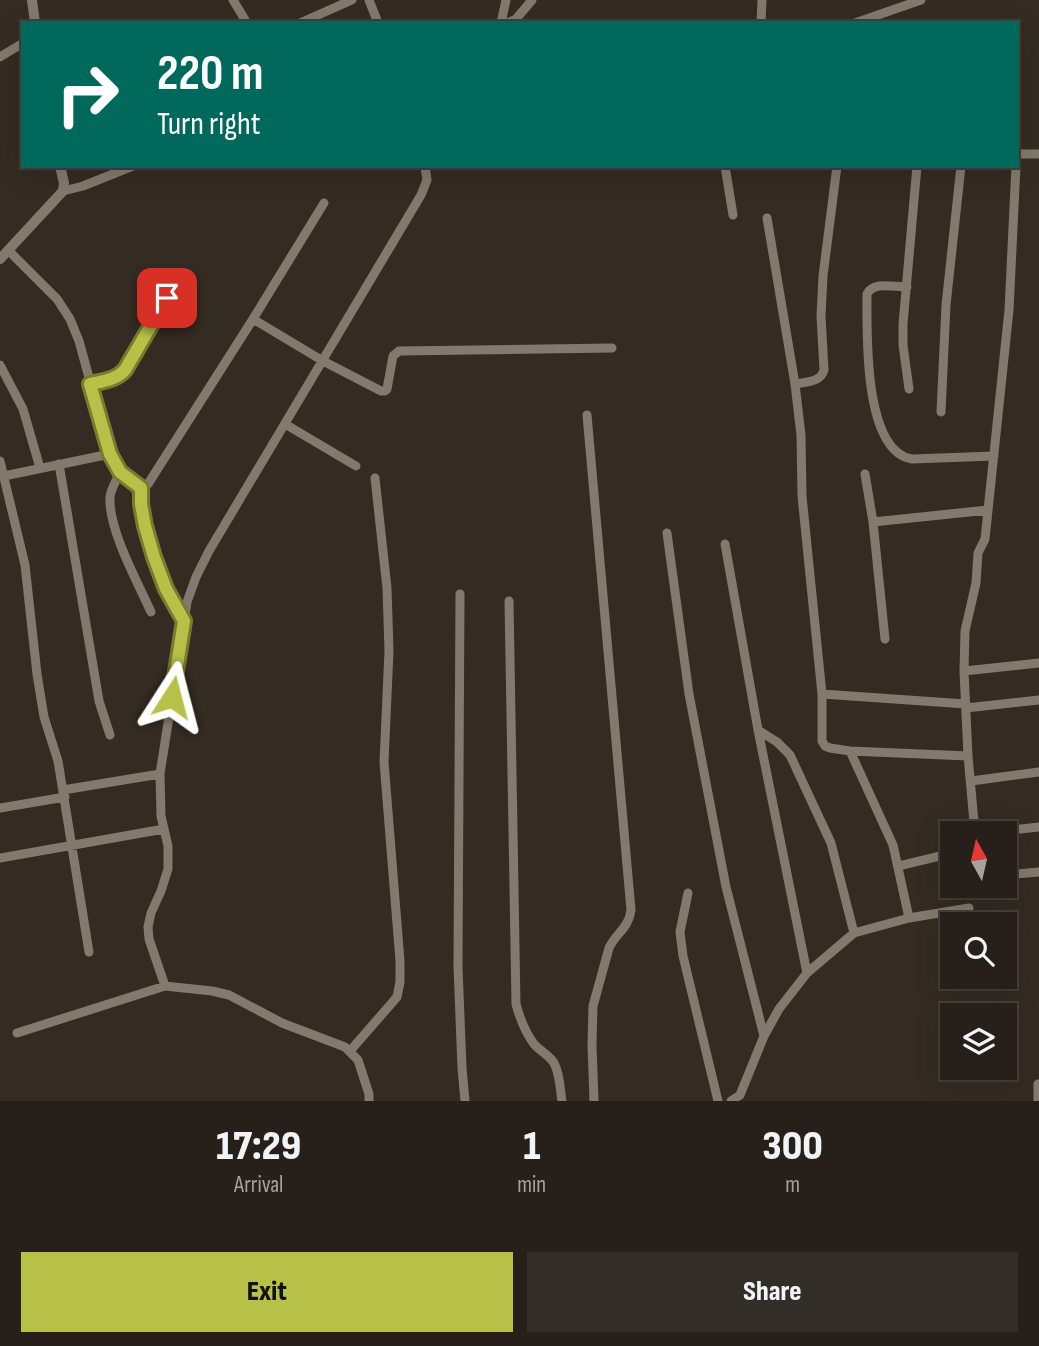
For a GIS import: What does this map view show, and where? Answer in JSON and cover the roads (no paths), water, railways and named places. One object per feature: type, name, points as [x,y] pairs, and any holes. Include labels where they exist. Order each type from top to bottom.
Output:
[{"type":"street","points":[[32,0],[35,21]]},
{"type":"street","points":[[234,0],[246,21]]},
{"type":"street","points":[[304,21],[340,2],[352,0]]},
{"type":"street","points":[[369,0],[376,21]]},
{"type":"street","points":[[504,21],[506,0]]},
{"type":"street","points":[[510,21],[516,19],[532,0]]},
{"type":"street","points":[[761,21],[762,0]]},
{"type":"street","points":[[861,21],[921,0]]},
{"type":"street","points":[[0,57],[21,44]]},
{"type":"street","points":[[1019,155],[1039,154]]},
{"type":"street","points":[[61,168],[63,191]]},
{"type":"street","points":[[0,259],[63,191],[128,168]]},
{"type":"street","points":[[164,986],[149,939],[148,927],[168,869],[168,846],[161,816],[160,774],[187,602],[209,551],[421,195],[427,180],[425,168]]},
{"type":"street","points":[[725,168],[733,215]]},
{"type":"street","points":[[795,384],[819,379],[824,370],[821,316],[823,276],[837,168]]},
{"type":"street","points":[[909,389],[903,345],[917,168]]},
{"type":"street","points":[[941,412],[946,305],[961,168]]},
{"type":"street","points":[[974,821],[968,756],[965,631],[976,583],[978,553],[985,540],[1009,310],[1016,168]]},
{"type":"street","points":[[141,488],[148,484],[324,203]]},
{"type":"street","points":[[767,218],[801,435],[802,496],[822,694],[822,741],[830,748],[850,751],[968,756]]},
{"type":"street","points":[[9,251],[57,299],[70,319],[79,341],[110,454],[120,472],[141,488]]},
{"type":"street","points":[[906,287],[874,286],[867,294],[870,385],[877,418],[889,444],[903,458],[994,456]]},
{"type":"street","points":[[90,384],[120,376],[167,298]]},
{"type":"street","points":[[253,319],[323,361],[381,391],[387,389],[393,356],[399,351],[612,348]]},
{"type":"street","points":[[0,365],[23,409],[40,468]]},
{"type":"street","points":[[587,415],[631,910],[628,924],[613,939],[609,948],[593,1006],[594,1101]]},
{"type":"street","points":[[285,424],[356,466]]},
{"type":"street","points":[[4,476],[110,454]]},
{"type":"street","points":[[0,461],[25,565],[44,717],[58,761],[89,952]]},
{"type":"street","points":[[59,464],[99,701],[110,735]]},
{"type":"street","points":[[120,472],[111,491],[111,511],[121,546],[151,612]]},
{"type":"street","points":[[865,474],[873,522],[885,639]]},
{"type":"street","points":[[349,1051],[397,997],[400,982],[384,762],[389,651],[387,588],[375,478]]},
{"type":"street","points":[[141,488],[145,526],[154,557],[166,589],[184,621]]},
{"type":"street","points":[[873,522],[988,510]]},
{"type":"street","points":[[667,533],[691,706],[726,887],[764,1036]]},
{"type":"street","points":[[726,544],[758,730],[807,973]]},
{"type":"street","points":[[460,594],[458,967],[465,1101]]},
{"type":"street","points":[[509,601],[516,1004],[526,1031],[535,1045],[554,1064],[562,1101]]},
{"type":"street","points":[[964,671],[1039,663]]},
{"type":"street","points":[[822,694],[966,706],[1039,700]]},
{"type":"street","points":[[758,730],[777,742],[790,755],[831,843],[854,933]]},
{"type":"street","points":[[850,751],[893,845],[909,918]]},
{"type":"street","points":[[971,781],[1039,772]]},
{"type":"street","points":[[0,808],[160,774]]},
{"type":"street","points":[[1017,829],[1039,827]]},
{"type":"street","points":[[0,858],[164,829]]},
{"type":"street","points":[[898,866],[940,856]]},
{"type":"street","points":[[1017,874],[1039,872]]},
{"type":"street","points":[[688,893],[680,932],[683,956],[718,1101]]},
{"type":"street","points":[[731,1101],[740,1096],[764,1036],[779,1009],[807,973],[854,933],[909,918],[969,908]]},
{"type":"street","points":[[18,1033],[164,986],[229,995],[282,1023],[349,1051],[358,1060],[369,1101]]},
{"type":"street","points":[[1038,1084],[1038,1101]]}]
